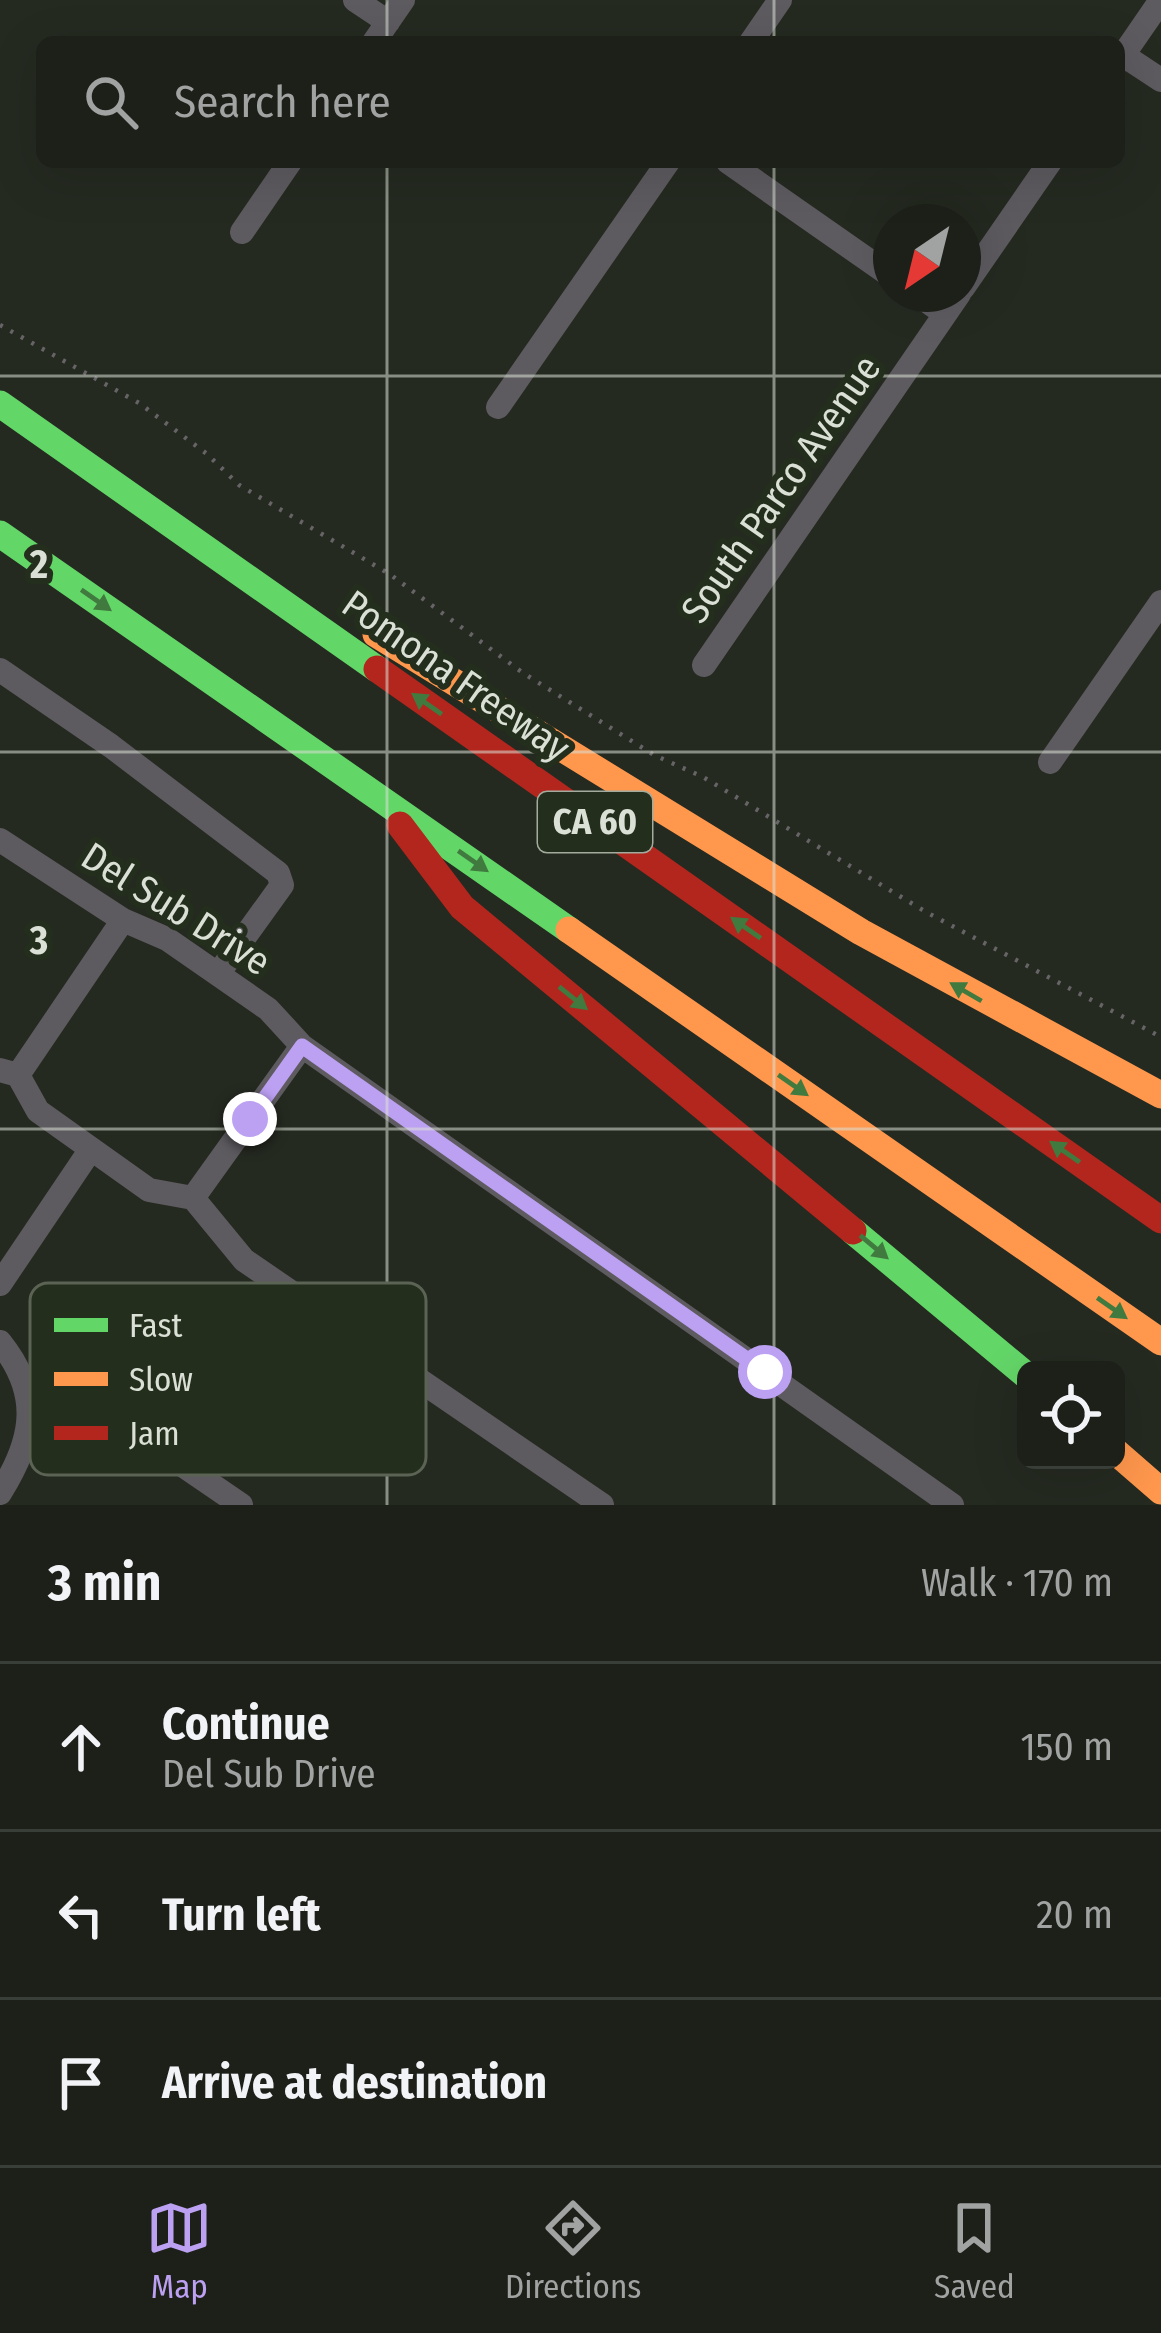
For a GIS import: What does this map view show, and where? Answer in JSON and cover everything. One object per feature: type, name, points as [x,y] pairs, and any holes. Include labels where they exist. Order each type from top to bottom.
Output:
[{"type":"highway","name":"Pomona Freeway","points":[[0,404],[1161,1220]]},
{"type":"highway","points":[[29,424],[828,914],[1068,1050],[1161,1095]]},
{"type":"highway","name":"CA 60","points":[[0,534],[1161,1342]]},
{"type":"highway","points":[[377,794],[462,907],[1017,1368]]},
{"type":"highway","points":[[1125,1459],[1161,1491]]},
{"type":"street","points":[[355,0],[381,32],[403,0]]},
{"type":"street","points":[[755,36],[780,0]]},
{"type":"street","points":[[1125,52],[1161,0]]},
{"type":"street","points":[[1125,60],[1161,80]]},
{"type":"street","points":[[242,232],[286,168]]},
{"type":"street","points":[[499,407],[664,168]]},
{"type":"street","points":[[737,168],[873,263]]},
{"type":"street","name":"South Parco Avenue","points":[[981,263],[1046,168]]},
{"type":"street","name":"South Parco Avenue","points":[[704,665],[947,312]]},
{"type":"street","points":[[1050,762],[1161,602]]},
{"type":"street","points":[[0,670],[111,746],[278,873],[282,884],[218,974]]},
{"type":"street","name":"Del Sub Drive","points":[[0,840],[122,920],[167,939],[218,974],[268,1009],[302,1046],[952,1505]]},
{"type":"street","points":[[122,920],[9,1073],[38,1111],[149,1190],[193,1198],[244,1260],[278,1283]]},
{"type":"street","points":[[193,1198],[302,1046]]},
{"type":"street","points":[[0,1284],[92,1149]]},
{"type":"street","points":[[0,1342],[22,1370],[30,1410]]},
{"type":"street","points":[[426,1385],[602,1505]]},
{"type":"street","points":[[0,1493],[30,1418]]},
{"type":"street","points":[[197,1475],[241,1505]]},
{"type":"path","points":[[0,325],[139,403],[238,485],[391,575],[523,673],[654,755],[703,777],[845,867],[1161,1037]]},
{"type":"traffic: fast","points":[[0,404],[377,669]]},
{"type":"traffic: fast","points":[[0,534],[569,930]]},
{"type":"traffic: fast","points":[[853,1231],[1017,1368]]},
{"type":"traffic: slow","points":[[376,634],[861,932],[1161,1095]]},
{"type":"traffic: slow","points":[[569,930],[1161,1342]]},
{"type":"traffic: slow","points":[[1125,1460],[1161,1491]]},
{"type":"traffic: jam","points":[[377,669],[1161,1220]]},
{"type":"traffic: jam","points":[[400,825],[462,907],[853,1231]]},
{"type":"route","points":[[250,1119],[302,1046],[765,1372]]}]
